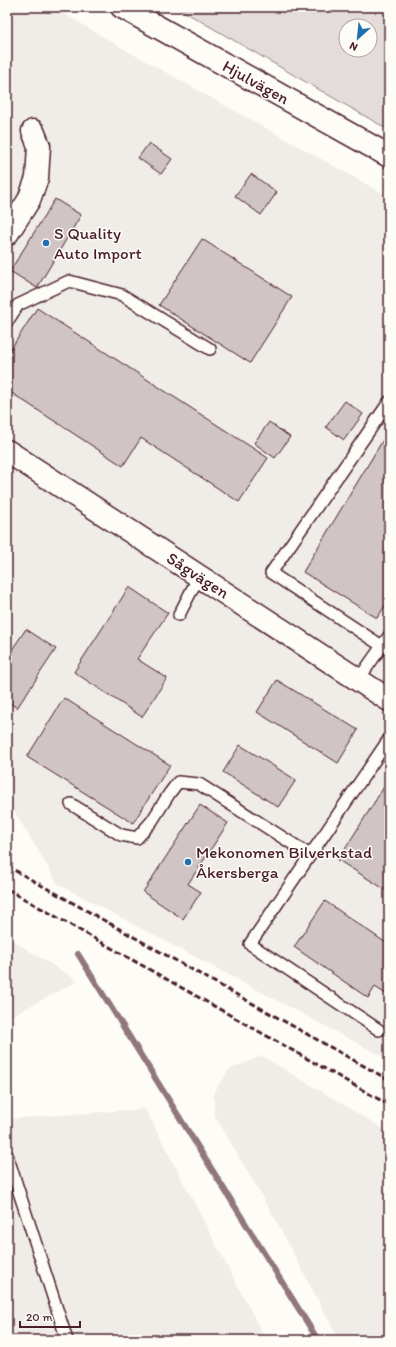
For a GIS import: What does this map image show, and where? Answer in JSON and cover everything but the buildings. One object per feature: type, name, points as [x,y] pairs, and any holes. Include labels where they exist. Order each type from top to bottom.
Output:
[{"type":"street","name":"Hjulvägen","points":[[122,7],[389,156]]},
{"type":"street","points":[[7,234],[29,200],[38,178],[39,146],[32,132]]},
{"type":"street","name":"Sågvägen","points":[[7,451],[389,700]]},
{"type":"lane","points":[[7,322],[18,305],[70,281],[122,295],[210,350]]},
{"type":"lane","points":[[382,646],[271,573],[389,402]]},
{"type":"lane","points":[[179,615],[199,576]]},
{"type":"lane","points":[[358,680],[389,636]]},
{"type":"lane","points":[[379,1030],[250,944],[389,739]]},
{"type":"lane","points":[[71,804],[121,835],[138,838],[152,821],[178,782],[199,784],[310,855]]},
{"type":"lane","points":[[7,1155],[67,1340]]},
{"type":"shaded area","points":[[7,7],[52,7],[131,53],[389,197],[389,1060],[58,884],[7,799]]},
{"type":"shaded area","points":[[176,7],[389,7],[389,130]]},
{"type":"shaded area","points":[[7,937],[78,981],[7,1018]]},
{"type":"shaded area","points":[[262,1056],[389,1132],[389,1340],[339,1340],[278,1224],[214,1114],[214,1092],[230,1069]]},
{"type":"shaded area","points":[[145,1109],[266,1340],[7,1340],[7,1119]]},
{"type":"waterway","points":[[78,954],[318,1340]]},
{"type":"railway","points":[[7,866],[389,1080]]},
{"type":"railway","points":[[7,889],[389,1105]]},
{"type":"place","name":"S Quality Auto Import","points":[[46,243]]},
{"type":"place","name":"Mekonomen Bilverkstad Åkersberga","points":[[188,862]]}]
